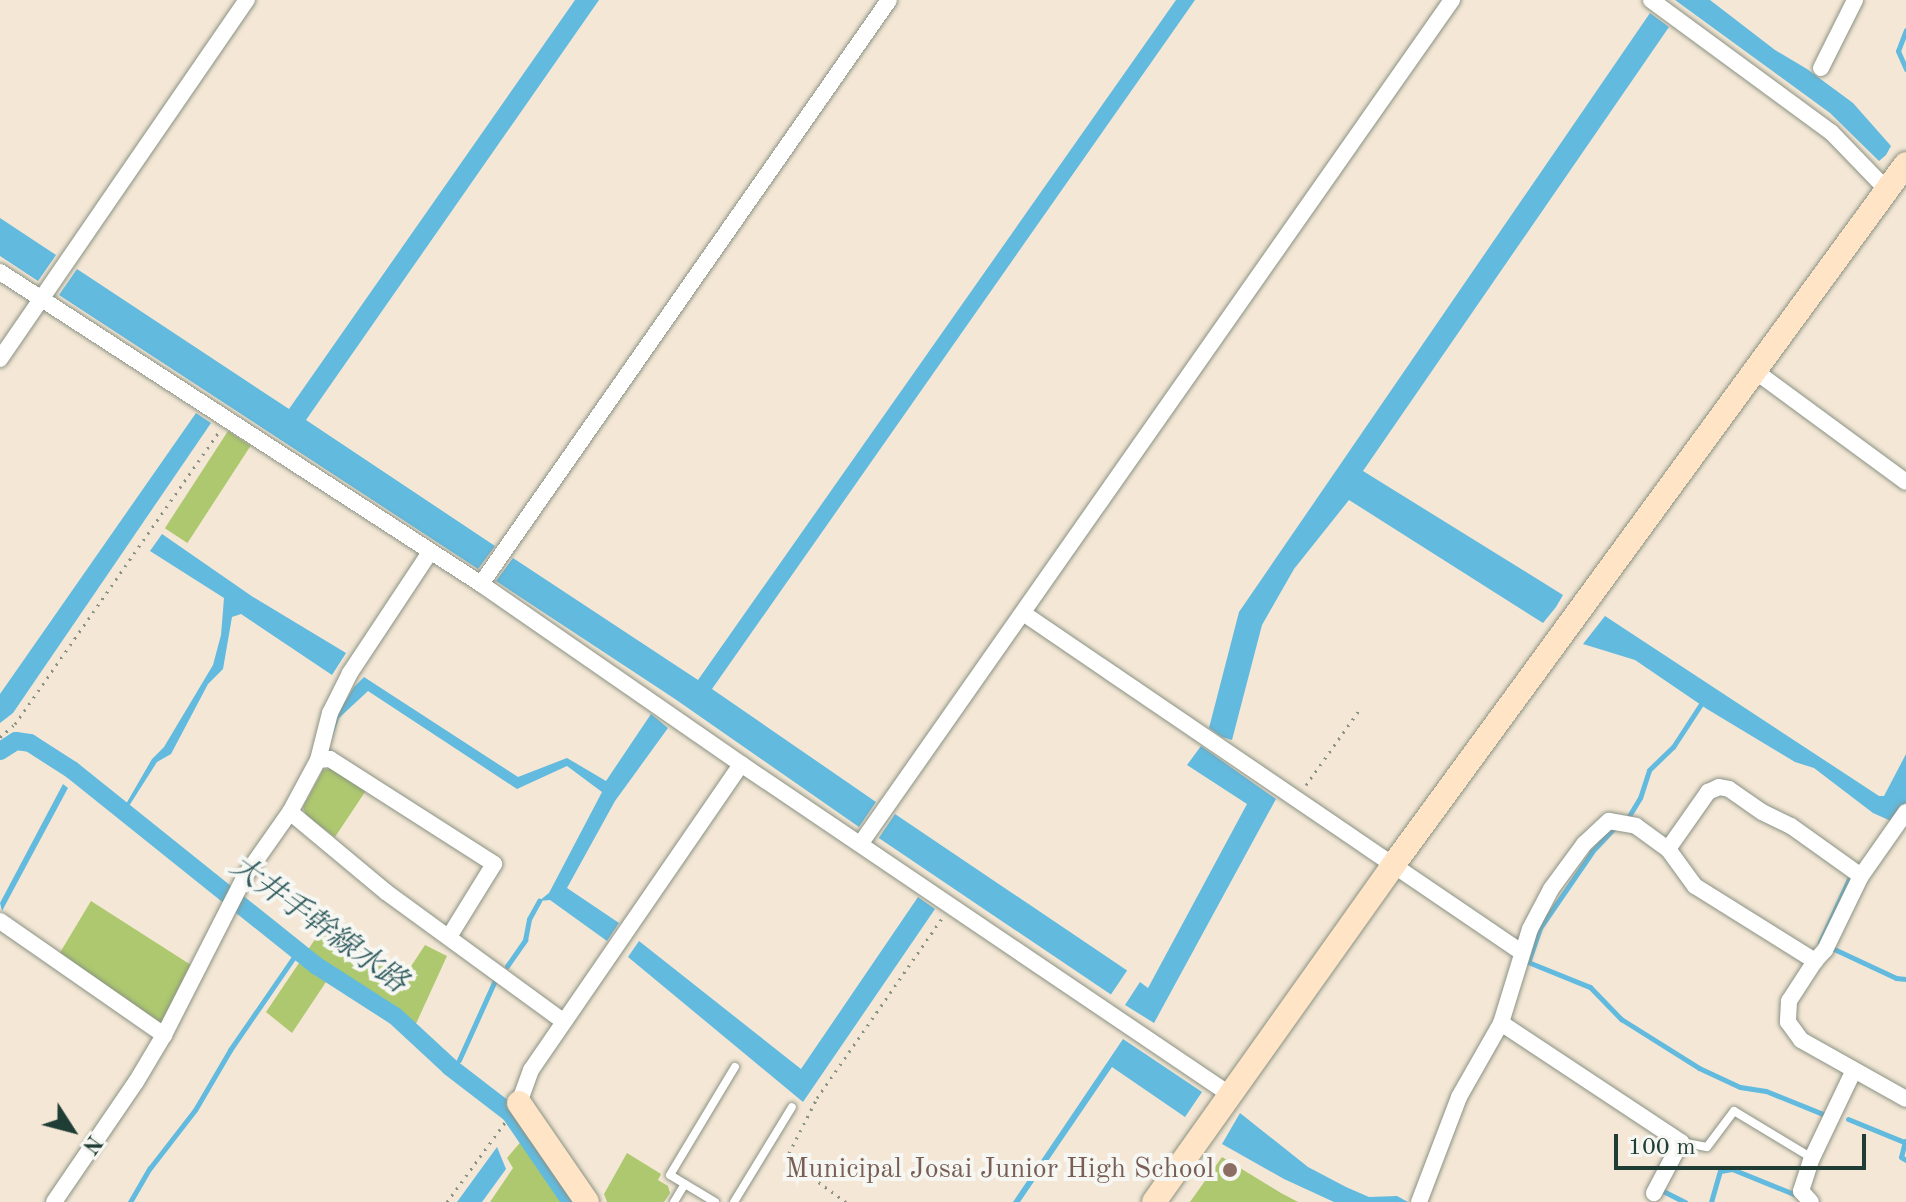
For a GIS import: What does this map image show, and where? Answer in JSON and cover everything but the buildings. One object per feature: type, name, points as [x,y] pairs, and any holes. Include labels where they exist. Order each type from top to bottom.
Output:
[{"type":"street","points":[[0,359],[247,0]]},
{"type":"street","points":[[481,584],[889,0]]},
{"type":"street","points":[[861,843],[1452,0]]},
{"type":"street","points":[[1651,0],[1831,132],[1887,190]]},
{"type":"street","points":[[1821,68],[1855,0]]},
{"type":"street","points":[[1154,1202],[1394,864],[1906,164]]},
{"type":"street","points":[[0,272],[481,584],[1229,1094]]},
{"type":"street","points":[[1755,371],[1906,482]]},
{"type":"street","points":[[54,1202],[164,1035],[233,900],[290,812],[318,760],[330,713],[350,673],[430,552]]},
{"type":"street","points":[[1023,613],[1521,952]]},
{"type":"street","points":[[318,760],[330,759],[494,864],[449,937]]},
{"type":"street","points":[[587,1202],[512,1113],[531,1070],[741,764]]},
{"type":"street","points":[[1668,849],[1708,792],[1719,787],[1729,789],[1762,812],[1791,826],[1861,876]]},
{"type":"street","points":[[290,812],[386,892],[564,1022]]},
{"type":"street","points":[[1906,812],[1861,876],[1825,950],[1789,1001],[1788,1022],[1801,1040],[1853,1072],[1906,1099]]},
{"type":"street","points":[[1419,1202],[1459,1097],[1501,1023],[1521,952],[1551,889],[1584,844],[1609,821],[1636,826],[1668,849],[1695,886],[1815,961]]},
{"type":"street","points":[[0,921],[164,1035]]},
{"type":"street","points":[[1501,1023],[1681,1142],[1654,1193]]},
{"type":"street","points":[[1811,1202],[1801,1191],[1812,1158],[1853,1072]]},
{"type":"lane","points":[[715,1202],[670,1175],[735,1067]]},
{"type":"lane","points":[[734,1202],[792,1107]]},
{"type":"lane","points":[[1681,1142],[1707,1147],[1734,1111],[1812,1158]]},
{"type":"lane","points":[[674,1202],[685,1184]]},
{"type":"path","points":[[0,737],[15,724],[228,420]]},
{"type":"path","points":[[1296,798],[1360,709]]},
{"type":"path","points":[[846,1202],[791,1162],[789,1153],[817,1098],[951,905]]},
{"type":"path","points":[[447,1202],[512,1113]]},
{"type":"green space","points":[[228,431],[251,446],[187,543],[165,528]]},
{"type":"green space","points":[[334,768],[367,789],[335,837],[306,816],[303,807],[323,770]]},
{"type":"green space","points":[[91,901],[191,965],[161,1028],[58,956]]},
{"type":"green space","points":[[328,920],[406,974],[425,945],[447,956],[414,1028],[398,1013],[334,970],[292,1033],[266,1012]]},
{"type":"green space","points":[[524,1138],[565,1202],[490,1202],[513,1168],[507,1158]]},
{"type":"green space","points":[[627,1153],[661,1174],[658,1180],[668,1186],[670,1193],[664,1202],[607,1202],[604,1194]]},
{"type":"green space","points":[[1222,1157],[1281,1193],[1298,1202],[1190,1202]]},
{"type":"water","points":[[575,0],[599,0],[306,420],[495,546],[478,569],[59,295],[77,269],[289,409]]},
{"type":"water","points":[[1176,0],[1195,0],[712,689],[876,802],[859,827],[675,699],[496,581],[513,558],[698,680]]},
{"type":"water","points":[[1675,0],[1710,0],[1775,50],[1807,69],[1853,103],[1891,146],[1886,155],[1879,161],[1830,113]]},
{"type":"water","points":[[1650,13],[1669,27],[1363,471],[1563,595],[1556,607],[1543,623],[1349,500],[1294,569],[1262,625],[1232,740],[1222,737],[1209,728],[1239,612]]},
{"type":"water","points":[[0,218],[56,255],[38,281],[0,256]]},
{"type":"water","points":[[196,413],[211,423],[13,713],[0,723],[0,694]]},
{"type":"water","points":[[162,534],[253,597],[346,653],[332,675],[241,614],[232,617],[223,669],[208,684],[171,754],[157,762],[129,806],[126,804],[152,759],[164,747],[213,665],[221,635],[224,598],[150,551]]},
{"type":"water","points":[[1605,616],[1879,796],[1884,796],[1906,754],[1906,803],[1900,814],[1891,821],[1873,813],[1814,768],[1795,762],[1707,709],[1635,660],[1583,644]]},
{"type":"water","points":[[364,677],[518,777],[567,758],[606,781],[651,714],[668,728],[615,801],[567,888],[619,923],[607,941],[550,900],[539,901],[549,893],[602,792],[567,766],[517,789],[368,691],[339,718],[330,744],[333,722],[354,687]]},
{"type":"water","points":[[1201,746],[1276,799],[1154,1023],[1125,1005],[1140,982],[1148,988],[1247,804],[1187,765]]},
{"type":"water","points":[[63,784],[68,788],[2,911],[0,903]]},
{"type":"water","points":[[895,814],[1127,971],[1111,995],[879,838]]},
{"type":"water","points":[[918,897],[935,909],[803,1102],[628,957],[639,941],[801,1069]]},
{"type":"water","points":[[1123,1039],[1202,1092],[1185,1117],[1112,1067],[1020,1202],[1013,1202]]},
{"type":"water","points":[[1240,1113],[1308,1167],[1369,1197],[1397,1196],[1408,1202],[1334,1202],[1284,1179],[1222,1144]]},
{"type":"water","points":[[497,1147],[506,1169],[482,1202],[457,1202]]},
{"type":"waterway","points":[[1906,30],[1898,51],[1906,69]]},
{"type":"waterway","points":[[1629,816],[1640,798],[1649,770],[1673,747],[1703,701]]},
{"type":"waterway","name":"大井手幹線水路","points":[[0,751],[16,741],[30,743],[72,770],[317,966],[395,1016],[450,1067],[510,1113],[571,1202]]},
{"type":"waterway","points":[[1615,827],[1592,852],[1540,928],[1528,962],[1590,987],[1621,1019],[1699,1068],[1740,1087],[1766,1091],[1823,1114]]},
{"type":"waterway","points":[[1820,942],[1849,879]]},
{"type":"waterway","points":[[507,966],[525,940],[529,919],[539,901]]},
{"type":"waterway","points":[[1834,949],[1896,978],[1906,979]]},
{"type":"waterway","points":[[130,1202],[150,1168],[195,1110],[230,1050],[298,951]]},
{"type":"waterway","points":[[459,1060],[496,978]]},
{"type":"waterway","points":[[1848,1119],[1904,1142]]},
{"type":"waterway","points":[[1905,1141],[1901,1157],[1906,1160]]},
{"type":"waterway","points":[[1711,1202],[1720,1171],[1732,1169],[1794,1194]]},
{"type":"waterway","points":[[1663,1191],[1685,1202]]},
{"type":"place","name":"Municipal Josai Junior High School","points":[[1230,1170]]}]
